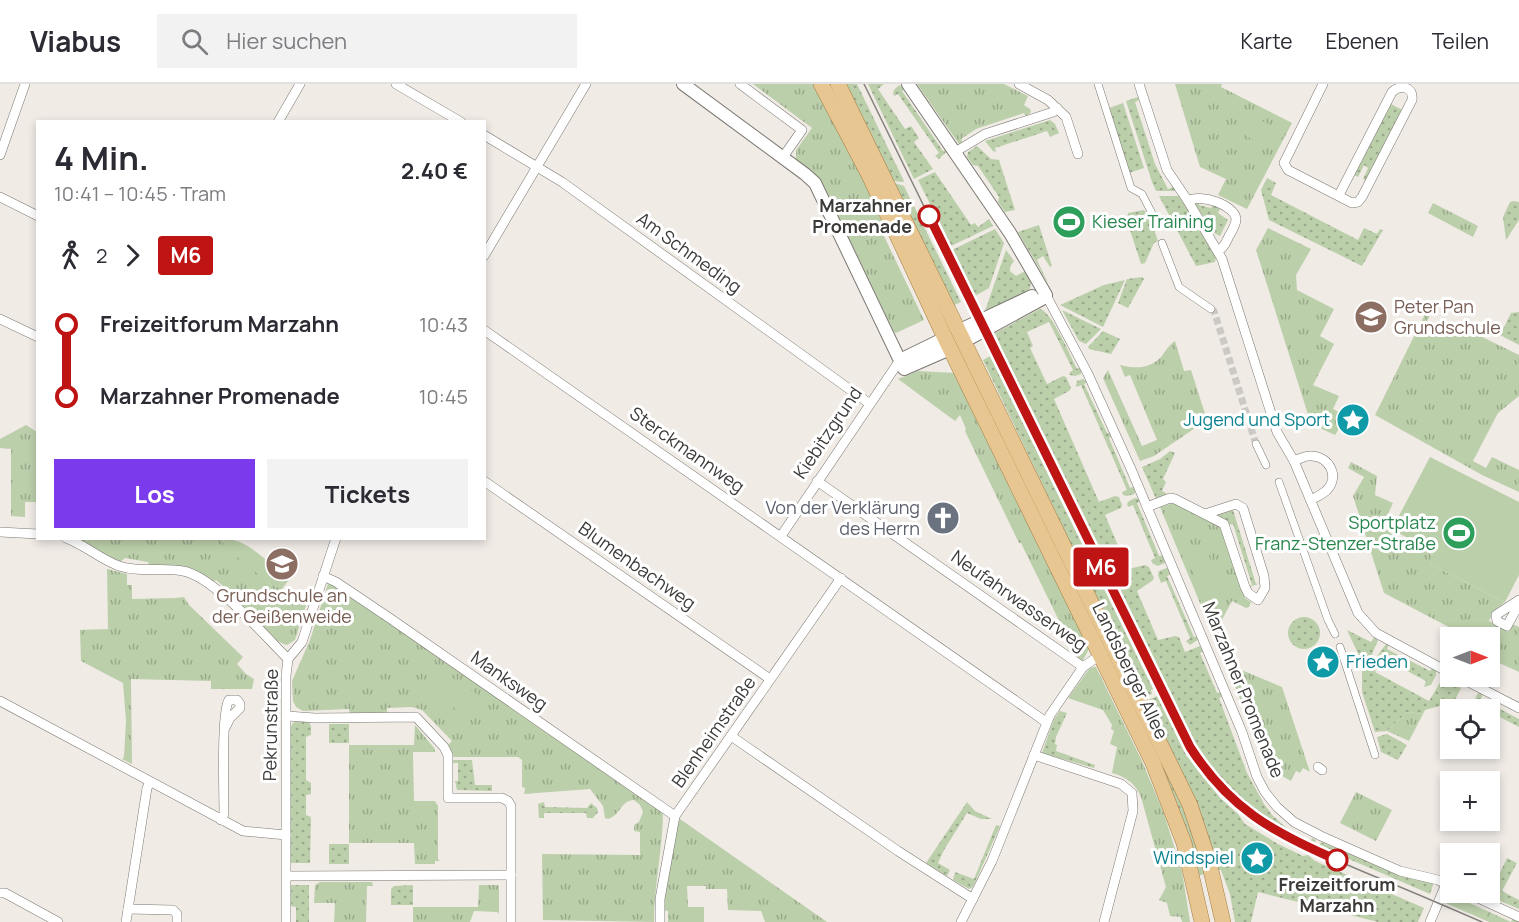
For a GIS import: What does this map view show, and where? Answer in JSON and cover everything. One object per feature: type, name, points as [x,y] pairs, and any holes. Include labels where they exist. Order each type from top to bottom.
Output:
[{"type":"main road","name":"Landsberger Allee","points":[[821,84],[869,175],[948,343],[1153,763],[1184,843],[1202,922]]},
{"type":"main road","name":"Landsberger Allee","points":[[838,84],[1190,805],[1209,862],[1223,922]]},
{"type":"main road","points":[[948,343],[963,336]]},
{"type":"street","points":[[0,155],[4,128],[25,84]]},
{"type":"street","points":[[279,120],[300,84]]},
{"type":"street","points":[[396,84],[458,120]]},
{"type":"street","points":[[486,253],[586,84]]},
{"type":"street","points":[[683,84],[806,174],[822,195],[902,364]]},
{"type":"street","points":[[740,84],[802,130],[783,157]]},
{"type":"street","name":"Marzahner Promenade","points":[[908,84],[1010,233],[1045,292],[1088,374],[1242,732],[1257,777],[1268,797],[1294,822],[1318,835],[1400,871],[1440,882]]},
{"type":"street","points":[[1019,84],[1041,96],[1066,117],[1078,154]]},
{"type":"street","points":[[1098,84],[1131,188],[1142,194],[1156,221]]},
{"type":"street","points":[[1139,84],[1167,170],[1218,251],[1275,425],[1294,461],[1358,613],[1376,633],[1440,668]]},
{"type":"street","points":[[1323,84],[1284,163],[1288,170],[1352,202],[1358,202],[1362,197],[1413,98],[1408,88],[1399,86],[1392,92],[1339,195]]},
{"type":"street","points":[[955,152],[985,134],[1044,116],[1057,108]]},
{"type":"street","name":"Am Schmeding","points":[[486,136],[538,166],[870,404]]},
{"type":"street","points":[[0,197],[36,215]]},
{"type":"street","points":[[1188,201],[1203,197],[1235,215],[1234,226],[1224,247],[1218,251]]},
{"type":"street","points":[[1162,243],[1179,287],[1211,309]]},
{"type":"street","points":[[963,336],[1045,292]]},
{"type":"street","points":[[0,319],[36,336]]},
{"type":"street","name":"Sterckmannweg","points":[[486,331],[1046,722]]},
{"type":"street","name":"Kiebitzgrund","points":[[781,536],[885,381],[902,364],[948,343]]},
{"type":"street","points":[[1256,444],[1266,465]]},
{"type":"street","points":[[1294,461],[1315,456],[1324,461],[1333,472],[1334,478],[1327,490],[1311,500]]},
{"type":"street","name":"Neufahrwasserweg","points":[[817,481],[1083,667]]},
{"type":"street","name":"Blumenbachweg","points":[[486,482],[770,679]]},
{"type":"street","points":[[1279,482],[1335,634]]},
{"type":"street","points":[[1147,507],[1170,498],[1175,499],[1227,527],[1245,587],[1248,593],[1258,600],[1265,588],[1264,576],[1243,508],[1236,504],[1205,514]]},
{"type":"street","points":[[0,532],[36,534]]},
{"type":"street","points":[[69,540],[106,561],[124,567],[150,571],[184,571],[198,577],[222,596],[288,659]]},
{"type":"street","name":"Pekrunstraße","points":[[286,922],[286,676],[288,659],[302,642],[335,540]]},
{"type":"street","name":"Manksweg","points":[[323,576],[336,582],[391,619],[675,816]]},
{"type":"street","name":"Blenheimstraße","points":[[660,922],[661,891],[675,816],[841,578]]},
{"type":"street","points":[[1340,646],[1375,755]]},
{"type":"street","points":[[961,922],[995,852],[1046,722],[1083,667],[1100,655]]},
{"type":"street","points":[[1478,687],[1519,708]]},
{"type":"street","points":[[0,701],[243,831],[286,835]]},
{"type":"street","points":[[287,716],[416,717],[444,747],[448,755],[448,798],[502,798],[508,801],[511,806],[511,922]]},
{"type":"street","points":[[221,820],[224,814],[225,728]]},
{"type":"street","points":[[731,736],[898,851],[973,899]]},
{"type":"street","points":[[1034,755],[1120,784],[1132,793],[1133,811],[1104,922]]},
{"type":"street","points":[[126,922],[147,788],[150,782]]},
{"type":"street","points":[[287,876],[511,875]]},
{"type":"street","points":[[0,893],[5,893],[58,922]]},
{"type":"street","points":[[1430,922],[1440,901]]},
{"type":"street","points":[[1489,903],[1519,917]]},
{"type":"street","points":[[128,909],[173,910],[177,914],[177,922]]},
{"type":"green space","points":[[753,84],[813,84],[865,182],[886,232],[883,234],[924,320],[894,332],[825,188],[812,171],[796,159],[796,150],[812,128]]},
{"type":"green space","points":[[846,84],[857,84],[903,182],[891,181]]},
{"type":"green space","points":[[868,84],[884,84],[878,89],[905,129],[911,126],[919,138],[914,142],[933,169],[914,179]]},
{"type":"green space","points":[[917,84],[1004,84],[1028,96],[1024,105],[1031,112],[1026,117],[1024,113],[976,129],[961,139],[963,143],[959,144]]},
{"type":"green space","points":[[1175,84],[1222,84],[1221,87],[1292,123],[1247,209],[1218,195],[1226,179],[1200,167]]},
{"type":"green space","points":[[899,85],[905,89],[902,91],[943,151],[948,150],[939,159],[935,156],[939,153],[898,94],[895,96],[893,94]]},
{"type":"green space","points":[[1138,97],[1139,100],[1135,102],[1155,164],[1168,189],[1173,187],[1176,191],[1156,191],[1152,182],[1126,101]]},
{"type":"green space","points":[[1123,103],[1144,168],[1129,173],[1109,108]]},
{"type":"green space","points":[[1391,104],[1404,111],[1367,181],[1363,179],[1368,168],[1364,165],[1358,177],[1354,175]]},
{"type":"green space","points":[[1250,115],[1285,132],[1275,151],[1241,133]]},
{"type":"green space","points":[[1050,120],[1055,124],[1059,133],[1050,137],[1047,131],[995,148],[996,152],[985,141]]},
{"type":"green space","points":[[977,146],[991,159],[999,160],[1015,210],[1005,212],[998,202],[999,197],[978,166],[973,165],[967,157],[968,152]]},
{"type":"green space","points":[[935,172],[971,225],[975,223],[978,227],[989,219],[993,226],[951,246],[918,180]]},
{"type":"green space","points":[[1267,178],[1276,183],[1271,195],[1358,240],[1364,228],[1377,234],[1380,229],[1383,230],[1362,266],[1269,220],[1261,190]]},
{"type":"green space","points":[[892,182],[904,186],[961,302],[952,306]]},
{"type":"green space","points":[[1159,196],[1179,196],[1201,229],[1216,257],[1215,262],[1196,266]]},
{"type":"green space","points":[[1198,200],[1199,205],[1211,208],[1214,203],[1221,207],[1218,213],[1228,220],[1220,236],[1214,233],[1195,204],[1194,201]]},
{"type":"green space","points":[[1510,202],[1519,202],[1519,220],[1506,240],[1503,217]]},
{"type":"green space","points":[[1433,203],[1478,226],[1473,237],[1428,213]]},
{"type":"green space","points":[[1144,210],[1150,218],[1158,241],[1154,243],[1145,263],[1141,264],[1127,221],[1128,213]]},
{"type":"green space","points":[[1039,225],[1052,266],[1050,267],[1043,256],[1037,260],[1049,285],[1018,232]]},
{"type":"green space","points":[[1268,228],[1311,249],[1296,275],[1297,290],[1334,309],[1320,336],[1334,344],[1313,385],[1339,396],[1333,409],[1347,416],[1335,435],[1311,424],[1256,250]]},
{"type":"green space","points":[[995,229],[1004,243],[989,288],[975,296],[952,250]]},
{"type":"green space","points":[[1006,250],[1014,261],[1010,271],[1016,276],[1027,270],[1031,285],[1027,294],[986,313],[985,311]]},
{"type":"green space","points":[[1142,277],[1144,279],[1128,308],[1118,303],[1127,279]]},
{"type":"green space","points":[[1125,280],[1103,327],[1060,305],[1104,285]]},
{"type":"green space","points":[[1428,308],[1432,310],[1427,321],[1458,336],[1464,328],[1519,355],[1519,396],[1498,413],[1473,461],[1486,468],[1492,457],[1519,470],[1519,492],[1482,475],[1375,415]]},
{"type":"green space","points":[[1040,309],[1055,326],[1077,369],[1081,367],[1081,374],[1070,375],[1069,373],[1073,370],[1049,322],[1027,332],[1033,346],[1030,348],[1047,384],[1063,376],[1066,377],[1071,388],[1054,399],[1099,502],[1115,496],[1119,497],[1121,508],[1105,515],[1128,569],[1145,565],[1149,567],[1154,578],[1137,591],[1158,640],[1175,636],[1179,637],[1185,652],[1200,646],[1204,651],[1200,653],[1217,693],[1222,692],[1223,696],[1219,698],[1247,773],[1272,815],[1289,830],[1310,842],[1312,838],[1316,840],[1312,848],[1242,803],[1214,774],[1188,740],[999,352],[1002,350],[995,333]]},
{"type":"green space","points":[[1062,310],[1101,329],[1086,344],[1079,341]]},
{"type":"green space","points":[[1519,312],[1519,345],[1500,335],[1511,313]]},
{"type":"green space","points":[[1103,331],[1120,339],[1111,354],[1088,347]]},
{"type":"green space","points":[[1175,341],[1184,371],[1191,370],[1207,420],[1154,456],[1140,461],[1103,378],[1108,370],[1142,446],[1157,440],[1130,375],[1125,377],[1120,365],[1148,366],[1162,356]]},
{"type":"green space","points":[[990,356],[1153,689],[1152,694],[1144,697],[983,360]]},
{"type":"green space","points":[[918,371],[955,373],[1089,649],[1082,662],[1072,657],[1071,645],[1019,543],[965,431],[960,415],[955,421],[898,379]]},
{"type":"green space","points":[[1083,379],[1088,382],[1084,384],[1107,433],[1111,432],[1113,435],[1109,438],[1130,488],[1135,486],[1137,490],[1134,494],[1123,495],[1122,492],[1127,490],[1081,385],[1076,386],[1077,381]]},
{"type":"green space","points":[[26,425],[36,431],[36,502],[25,502],[25,517],[11,516],[11,449],[0,448],[0,439]]},
{"type":"green space","points":[[1170,451],[1175,453],[1163,479],[1166,482],[1162,491],[1166,493],[1166,496],[1156,499],[1142,467],[1160,459]]},
{"type":"green space","name":"Sportplatz Franz-Stenzer-Straße","points":[[1430,457],[1519,502],[1519,575],[1505,602],[1430,564],[1433,555],[1404,541],[1406,537],[1392,529]]},
{"type":"green space","points":[[1351,462],[1377,476],[1375,495],[1393,503],[1384,523],[1390,533],[1434,556],[1430,564],[1505,602],[1493,612],[1489,621],[1508,630],[1512,624],[1519,627],[1519,672],[1500,663],[1500,627],[1449,627],[1384,593],[1353,496],[1364,477],[1348,468]]},
{"type":"green space","points":[[1135,498],[1141,501],[1137,503],[1159,556],[1164,555],[1166,560],[1158,566],[1151,560],[1155,558],[1133,505],[1128,507],[1129,501]]},
{"type":"green space","points":[[1174,503],[1222,528],[1245,598],[1251,602],[1246,608],[1232,601],[1217,629],[1221,631],[1215,639],[1160,507]]},
{"type":"green space","points":[[1237,508],[1233,510],[1256,584],[1260,583],[1250,587],[1248,587],[1252,585],[1233,524],[1228,525],[1214,515]]},
{"type":"green space","points":[[80,540],[223,540],[270,584],[308,599],[295,640],[287,645],[276,640],[250,611],[246,612],[237,603],[238,599],[216,580],[213,582],[150,567],[148,562],[125,558],[119,563]]},
{"type":"green space","points":[[223,540],[242,543],[266,560],[288,581],[282,589],[270,584],[224,546]]},
{"type":"green space","points":[[1207,551],[1222,589],[1203,597],[1188,558]]},
{"type":"green space","points":[[107,569],[127,574],[127,585],[132,585],[132,599],[184,597],[189,605],[243,657],[237,664],[254,679],[252,689],[211,689],[211,681],[131,679],[132,764],[122,759],[126,721],[123,683],[81,661],[80,630],[108,629]]},
{"type":"green space","points":[[1170,569],[1171,574],[1167,576],[1194,637],[1198,636],[1199,639],[1190,645],[1186,641],[1190,638],[1166,581],[1161,583],[1158,575],[1159,571]]},
{"type":"green space","points":[[328,584],[364,606],[663,811],[654,922],[543,920],[542,854],[640,855],[640,832],[634,831],[634,825],[639,822],[643,812],[634,800],[626,803],[608,819],[605,818],[603,806],[590,789],[524,794],[522,760],[518,757],[453,757],[448,745],[452,741],[422,710],[412,707],[387,708],[387,714],[350,714],[349,709],[303,711],[296,707],[293,701],[292,681],[310,640]]},
{"type":"green space","points":[[1304,617],[1315,622],[1320,633],[1315,644],[1304,649],[1293,644],[1288,633],[1293,622]]},
{"type":"green space","points":[[1347,630],[1371,642],[1375,636],[1378,641],[1372,655],[1377,668],[1375,672],[1429,701],[1440,683],[1440,687],[1461,688],[1456,699],[1440,699],[1440,706],[1425,710],[1423,714],[1407,712],[1387,731],[1375,732],[1362,692],[1362,662]]},
{"type":"green space","points":[[1386,644],[1389,644],[1387,649],[1430,671],[1433,667],[1436,668],[1436,675],[1431,685],[1424,687],[1426,681],[1392,663],[1389,668],[1378,662],[1377,656]]},
{"type":"green space","points":[[1096,667],[1142,761],[1164,814],[1182,871],[1190,922],[1182,922],[1181,917],[1170,916],[1167,903],[1159,900],[1166,887],[1141,797],[1129,781],[1112,773],[1117,747],[1110,744],[1114,731],[1111,729],[1112,725],[1103,710],[1068,698],[1089,669]]},
{"type":"green space","points":[[440,669],[478,695],[464,715],[427,689]]},
{"type":"green space","points":[[1239,669],[1282,687],[1310,772],[1303,768],[1300,773],[1296,771],[1291,781],[1277,773],[1271,779],[1230,673]]},
{"type":"green space","points":[[1483,693],[1481,699],[1475,699],[1477,694]]},
{"type":"green space","points":[[1157,696],[1186,755],[1220,798],[1238,814],[1245,824],[1303,856],[1308,855],[1315,861],[1424,908],[1418,922],[1378,922],[1258,892],[1251,922],[1235,922],[1230,894],[1221,870],[1217,870],[1146,701]]},
{"type":"green space","points":[[1138,705],[1174,780],[1209,873],[1197,876]]},
{"type":"green space","points":[[1500,709],[1519,719],[1519,727],[1500,717]]},
{"type":"green space","points":[[1060,711],[1067,713],[1056,737],[1056,751],[1095,765],[1094,768],[1042,753],[1054,719]]},
{"type":"green space","points":[[1407,712],[1423,714],[1409,741],[1387,731]]},
{"type":"green space","points":[[297,721],[309,722],[311,726],[311,735],[306,737],[306,780],[311,783],[311,794],[306,795],[306,815],[311,817],[310,863],[290,863],[290,728]]},
{"type":"green space","points":[[329,724],[349,724],[349,743],[329,743]]},
{"type":"green space","points":[[415,725],[435,749],[435,752],[413,752],[414,801],[435,801],[438,806],[438,859],[440,861],[435,861],[435,864],[415,864],[414,843],[349,843],[349,745],[414,745]]},
{"type":"green space","points":[[1387,734],[1407,745],[1398,760],[1381,752],[1377,737]]},
{"type":"green space","points":[[452,760],[472,760],[475,785],[492,785],[492,791],[457,790],[455,781],[458,781],[458,763],[452,763]]},
{"type":"green space","points":[[1356,792],[1392,810],[1376,841],[1340,823]]},
{"type":"green space","points":[[544,802],[545,807],[587,808],[591,803],[598,812],[593,818],[587,818],[586,813],[544,813],[544,818],[539,818],[538,804]]},
{"type":"green space","points":[[967,802],[975,811],[992,819],[981,819],[967,813],[938,863],[950,870],[947,876],[926,863]]},
{"type":"green space","points":[[680,819],[827,922],[765,922],[761,911],[728,910],[727,889],[687,886],[688,907],[704,907],[704,922],[668,922],[668,911],[663,910],[663,900],[676,827]]},
{"type":"green space","points":[[996,825],[1000,826],[973,887],[969,889],[953,880],[955,872],[974,879]]},
{"type":"green space","points":[[1321,842],[1396,873],[1434,882],[1430,894],[1319,846]]},
{"type":"green space","points":[[329,844],[349,844],[349,864],[329,864]]},
{"type":"green space","points":[[1507,858],[1517,863],[1502,891],[1519,900],[1519,909],[1500,901],[1500,873]]},
{"type":"green space","points":[[320,882],[372,882],[373,886],[367,886],[366,922],[334,922],[335,903],[314,903],[315,885]]},
{"type":"green space","points":[[291,885],[309,885],[309,922],[296,922],[296,907],[290,906]]},
{"type":"green space","points":[[413,885],[413,905],[391,905],[391,889],[394,886]]},
{"type":"green space","points":[[479,885],[498,885],[499,914],[474,911],[470,922],[413,922],[413,907],[478,907]]},
{"type":"green space","points":[[1445,903],[1470,903],[1511,922],[1489,922]]},
{"type":"tunnel","points":[[1211,309],[1214,311],[1256,444]]},
{"type":"tram line","points":[[864,84],[1182,732],[1213,779],[1254,817],[1289,838],[1482,922]]},
{"type":"tram line","name":"M6","points":[[929,216],[1162,693],[1198,760],[1224,791],[1263,824],[1337,860]]},
{"type":"place","name":"Marzahner Promenade","points":[[929,216]]},
{"type":"place","name":"Kieser Training","points":[[1069,222]]},
{"type":"place","name":"Peter Pan Grundschule","points":[[1371,317]]},
{"type":"place","name":"Jugend und Sport","points":[[1353,420]]},
{"type":"place","name":"Von der Verklärung des Herrn","points":[[943,518]]},
{"type":"place","name":"Sportplatz Franz-Stenzer-Straße","points":[[1459,533]]},
{"type":"place","name":"Grundschule an der Geißenweide","points":[[282,564]]},
{"type":"place","name":"Frieden","points":[[1323,662]]},
{"type":"place","name":"Windspiel","points":[[1257,858]]},
{"type":"place","name":"Freizeitforum Marzahn","points":[[1337,860]]}]
